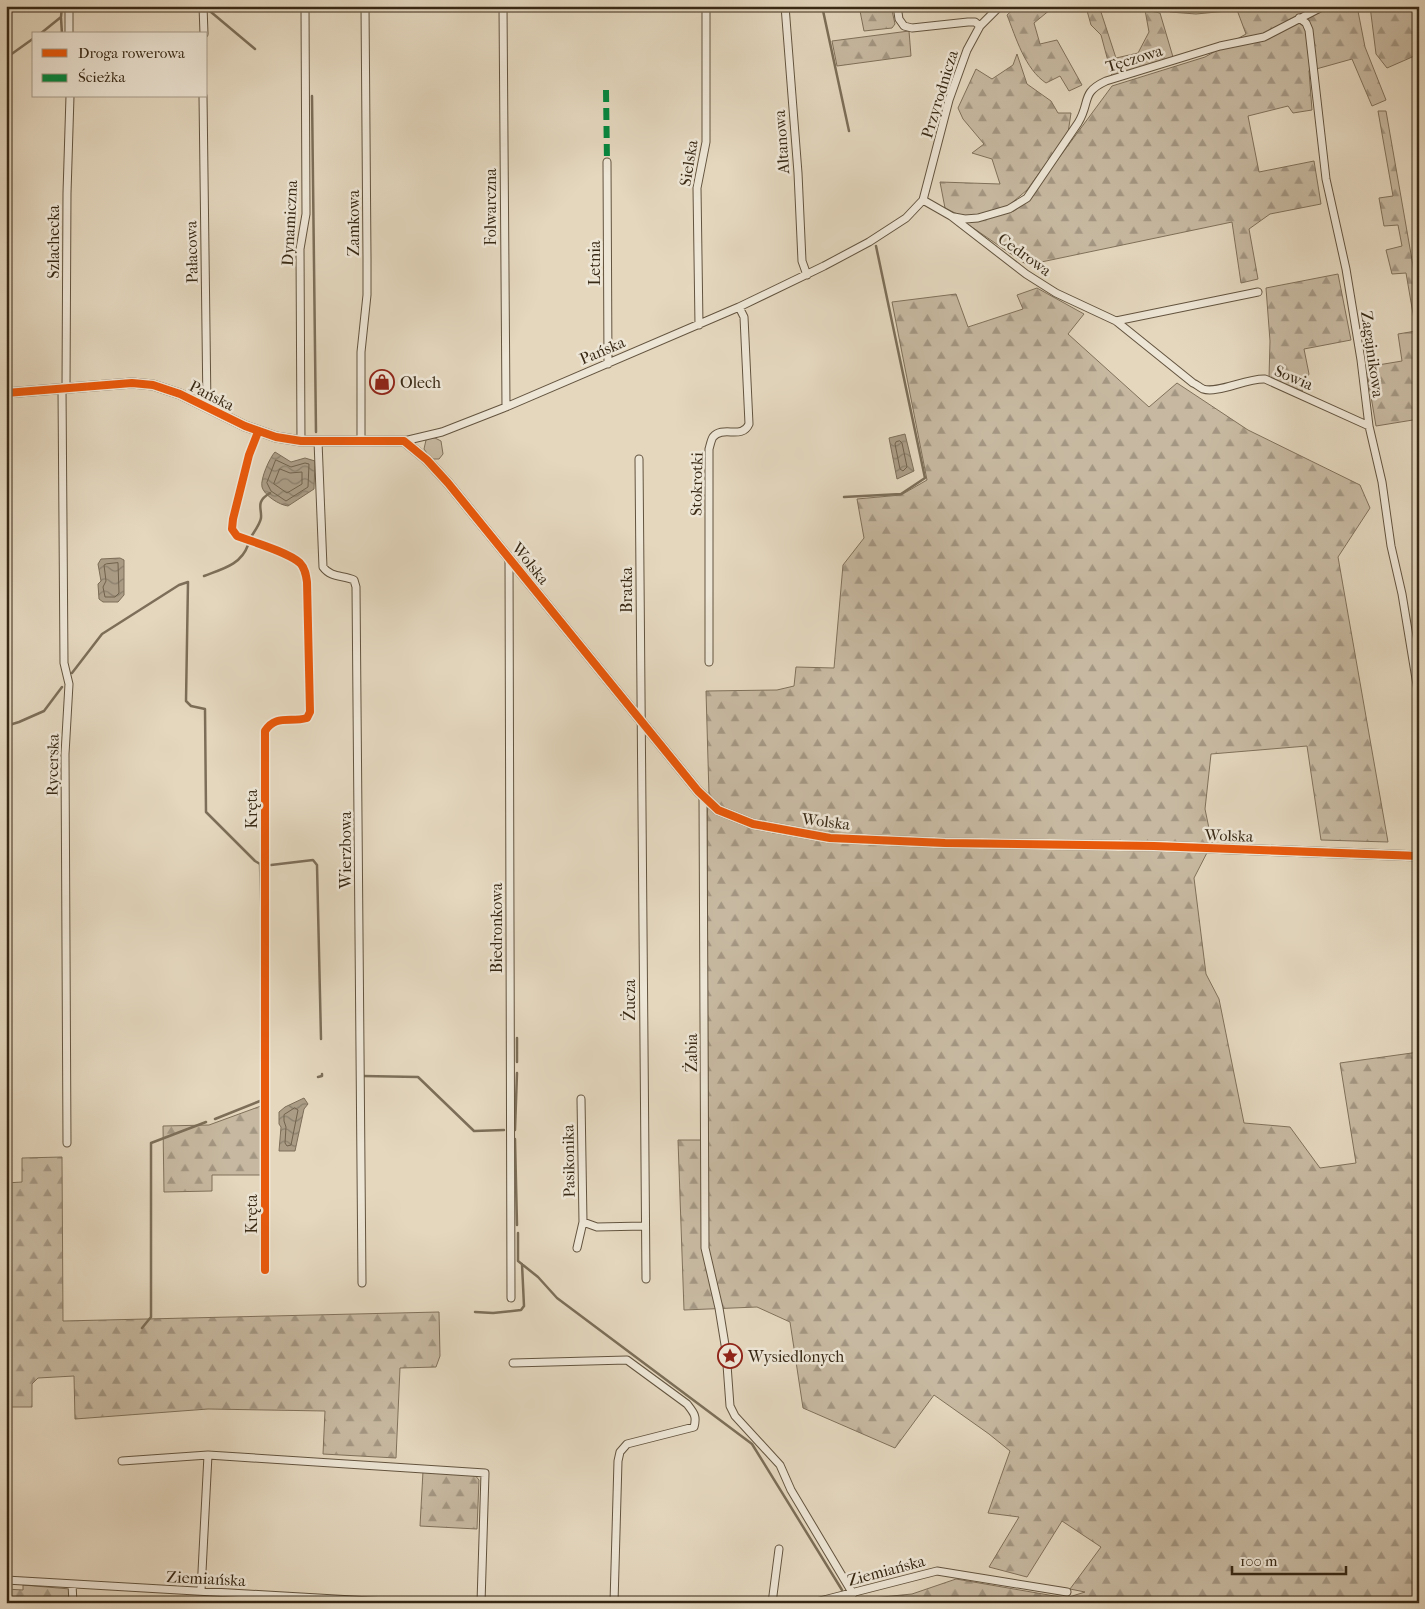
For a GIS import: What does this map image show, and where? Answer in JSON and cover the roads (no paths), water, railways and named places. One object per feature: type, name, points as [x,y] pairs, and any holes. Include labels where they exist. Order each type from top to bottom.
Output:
[{"type":"street","points":[[69,6],[69,32]]},
{"type":"street","name":"Dynamiczna","points":[[301,440],[300,249],[306,214],[305,6]]},
{"type":"street","name":"Zamkowa","points":[[361,440],[361,352],[367,295],[365,6]]},
{"type":"street","name":"Folwarczna","points":[[502,6],[506,407]]},
{"type":"street","name":"Sielska","points":[[699,325],[697,188],[706,142],[706,6]]},
{"type":"street","name":"Altanowa","points":[[785,6],[798,173],[802,261],[807,275]]},
{"type":"street","points":[[896,6],[899,19],[904,26],[912,28],[968,22],[975,22],[980,26]]},
{"type":"street","name":"Przyrodnicza","points":[[924,200],[949,100],[967,50],[980,26],[1000,6]]},
{"type":"street","name":"Tęczowa","points":[[951,216],[965,220],[978,218],[1009,209],[1027,198],[1083,115],[1090,92],[1094,87],[1106,81],[1198,52],[1264,37],[1324,6]]},
{"type":"street","points":[[203,8],[204,32]]},
{"type":"street","name":"Zagajnikowa","points":[[1299,18],[1306,23],[1310,30],[1326,179],[1346,269],[1362,360],[1369,426],[1382,482],[1391,546],[1402,594],[1419,697]]},
{"type":"street","name":"Szlachecka","points":[[64,388],[66,193],[70,98]]},
{"type":"street","name":"Pałacowa","points":[[203,98],[208,408]]},
{"type":"street","name":"Letnia","points":[[607,162],[608,364]]},
{"type":"street","name":"Pańska","points":[[6,393],[132,383],[153,385],[180,394],[258,432],[276,437],[318,441],[404,441],[442,432],[506,407],[739,307],[807,275],[889,230],[906,218],[924,200]]},
{"type":"street","name":"Cedrowa","points":[[924,200],[951,216],[1026,274],[1056,293],[1116,321],[1192,383],[1204,389]]},
{"type":"street","points":[[1116,321],[1258,292]]},
{"type":"street","name":"Stokrotki","points":[[709,662],[708,449],[712,438],[720,432],[742,432],[746,430],[749,424],[744,317],[739,307]]},
{"type":"street","name":"Sowia","points":[[1204,389],[1265,379],[1369,426]]},
{"type":"street","name":"Rycerska","points":[[64,388],[64,663],[69,684],[65,754],[67,1143]]},
{"type":"street","name":"Kręta","points":[[258,432],[249,455],[232,529],[237,536],[293,558],[301,564],[306,573],[310,712],[307,718],[300,720],[277,720],[270,724],[265,731],[265,1270]]},
{"type":"street","name":"Wierzbowa","points":[[318,441],[323,567],[327,572],[334,575],[346,576],[354,580],[356,587],[362,1282]]},
{"type":"street","name":"Wolska","points":[[404,441],[438,471],[703,796],[718,810],[753,824],[830,838],[945,843],[1154,846],[1419,856]]},
{"type":"street","name":"Bratka","points":[[638,459],[641,720]]},
{"type":"street","name":"Biedronkowa","points":[[509,558],[511,1298]]},
{"type":"street","name":"Żucza","points":[[641,720],[644,1226],[646,1279]]},
{"type":"street","name":"Żabia","points":[[703,796],[705,1248],[719,1308],[726,1351],[730,1406],[735,1416],[780,1465],[791,1490],[853,1594]]},
{"type":"street","name":"Pasikonika","points":[[577,1248],[583,1222],[581,1099]]},
{"type":"street","points":[[583,1222],[597,1227],[644,1226]]},
{"type":"street","points":[[512,1363],[627,1360],[687,1404],[695,1413],[694,1427],[627,1444],[620,1452],[618,1461],[614,1603]]},
{"type":"street","points":[[122,1461],[208,1455],[485,1473],[482,1603]]},
{"type":"street","points":[[201,1591],[208,1455]]},
{"type":"street","points":[[772,1603],[779,1549]]},
{"type":"street","name":"Ziemiańska","points":[[812,1603],[937,1571],[1066,1592]]},
{"type":"street","name":"Ziemiańska","points":[[6,1580],[404,1603]]},
{"type":"street","points":[[72,1584],[73,1603]]},
{"type":"water","points":[[905,434],[914,471],[897,479],[889,438]]},
{"type":"water","points":[[275,452],[291,462],[305,458],[315,461],[314,489],[288,506],[272,499],[262,487],[262,479],[266,468]]},
{"type":"water","points":[[120,558],[124,560],[124,595],[118,602],[103,602],[99,599],[98,584],[101,581],[98,564],[101,559]]},
{"type":"water","points":[[304,1098],[308,1104],[304,1109],[295,1151],[279,1151],[281,1127],[279,1124],[279,1112]]},
{"type":"waterway","points":[[42,32],[61,17],[62,6]]},
{"type":"waterway","points":[[822,6],[849,131]]},
{"type":"waterway","points":[[205,7],[255,49]]},
{"type":"waterway","points":[[61,18],[62,32]]},
{"type":"waterway","points":[[6,58],[32,39]]},
{"type":"waterway","points":[[312,96],[316,432]]},
{"type":"waterway","points":[[844,497],[901,494],[925,478],[876,246]]},
{"type":"waterway","points":[[251,537],[261,518],[260,505],[262,499],[270,493]]},
{"type":"waterway","points":[[204,576],[236,562],[245,552],[248,545]]},
{"type":"waterway","points":[[72,673],[102,634],[179,585],[188,582],[186,701],[191,706],[205,709],[206,812],[260,864],[262,934]]},
{"type":"waterway","points":[[6,726],[44,711],[62,687]]},
{"type":"waterway","points":[[271,865],[313,860],[317,865],[321,1039]]},
{"type":"waterway","points":[[517,1038],[517,1062]]},
{"type":"waterway","points":[[515,1130],[517,1073]]},
{"type":"waterway","points":[[318,1077],[322,1076],[322,1074]]},
{"type":"waterway","points":[[363,1076],[418,1077],[474,1131],[504,1130]]},
{"type":"waterway","points":[[215,1119],[260,1101]]},
{"type":"waterway","points":[[142,1328],[151,1317],[151,1143],[206,1122]]},
{"type":"waterway","points":[[515,1139],[517,1225]]},
{"type":"waterway","points":[[518,1233],[518,1261],[538,1277],[557,1298],[752,1444],[842,1590]]},
{"type":"waterway","points":[[475,1312],[493,1313],[521,1310],[524,1306],[522,1264]]},
{"type":"place","name":"Olech","points":[[382,382]]},
{"type":"place","name":"Wysiedlonych","points":[[730,1356]]}]
